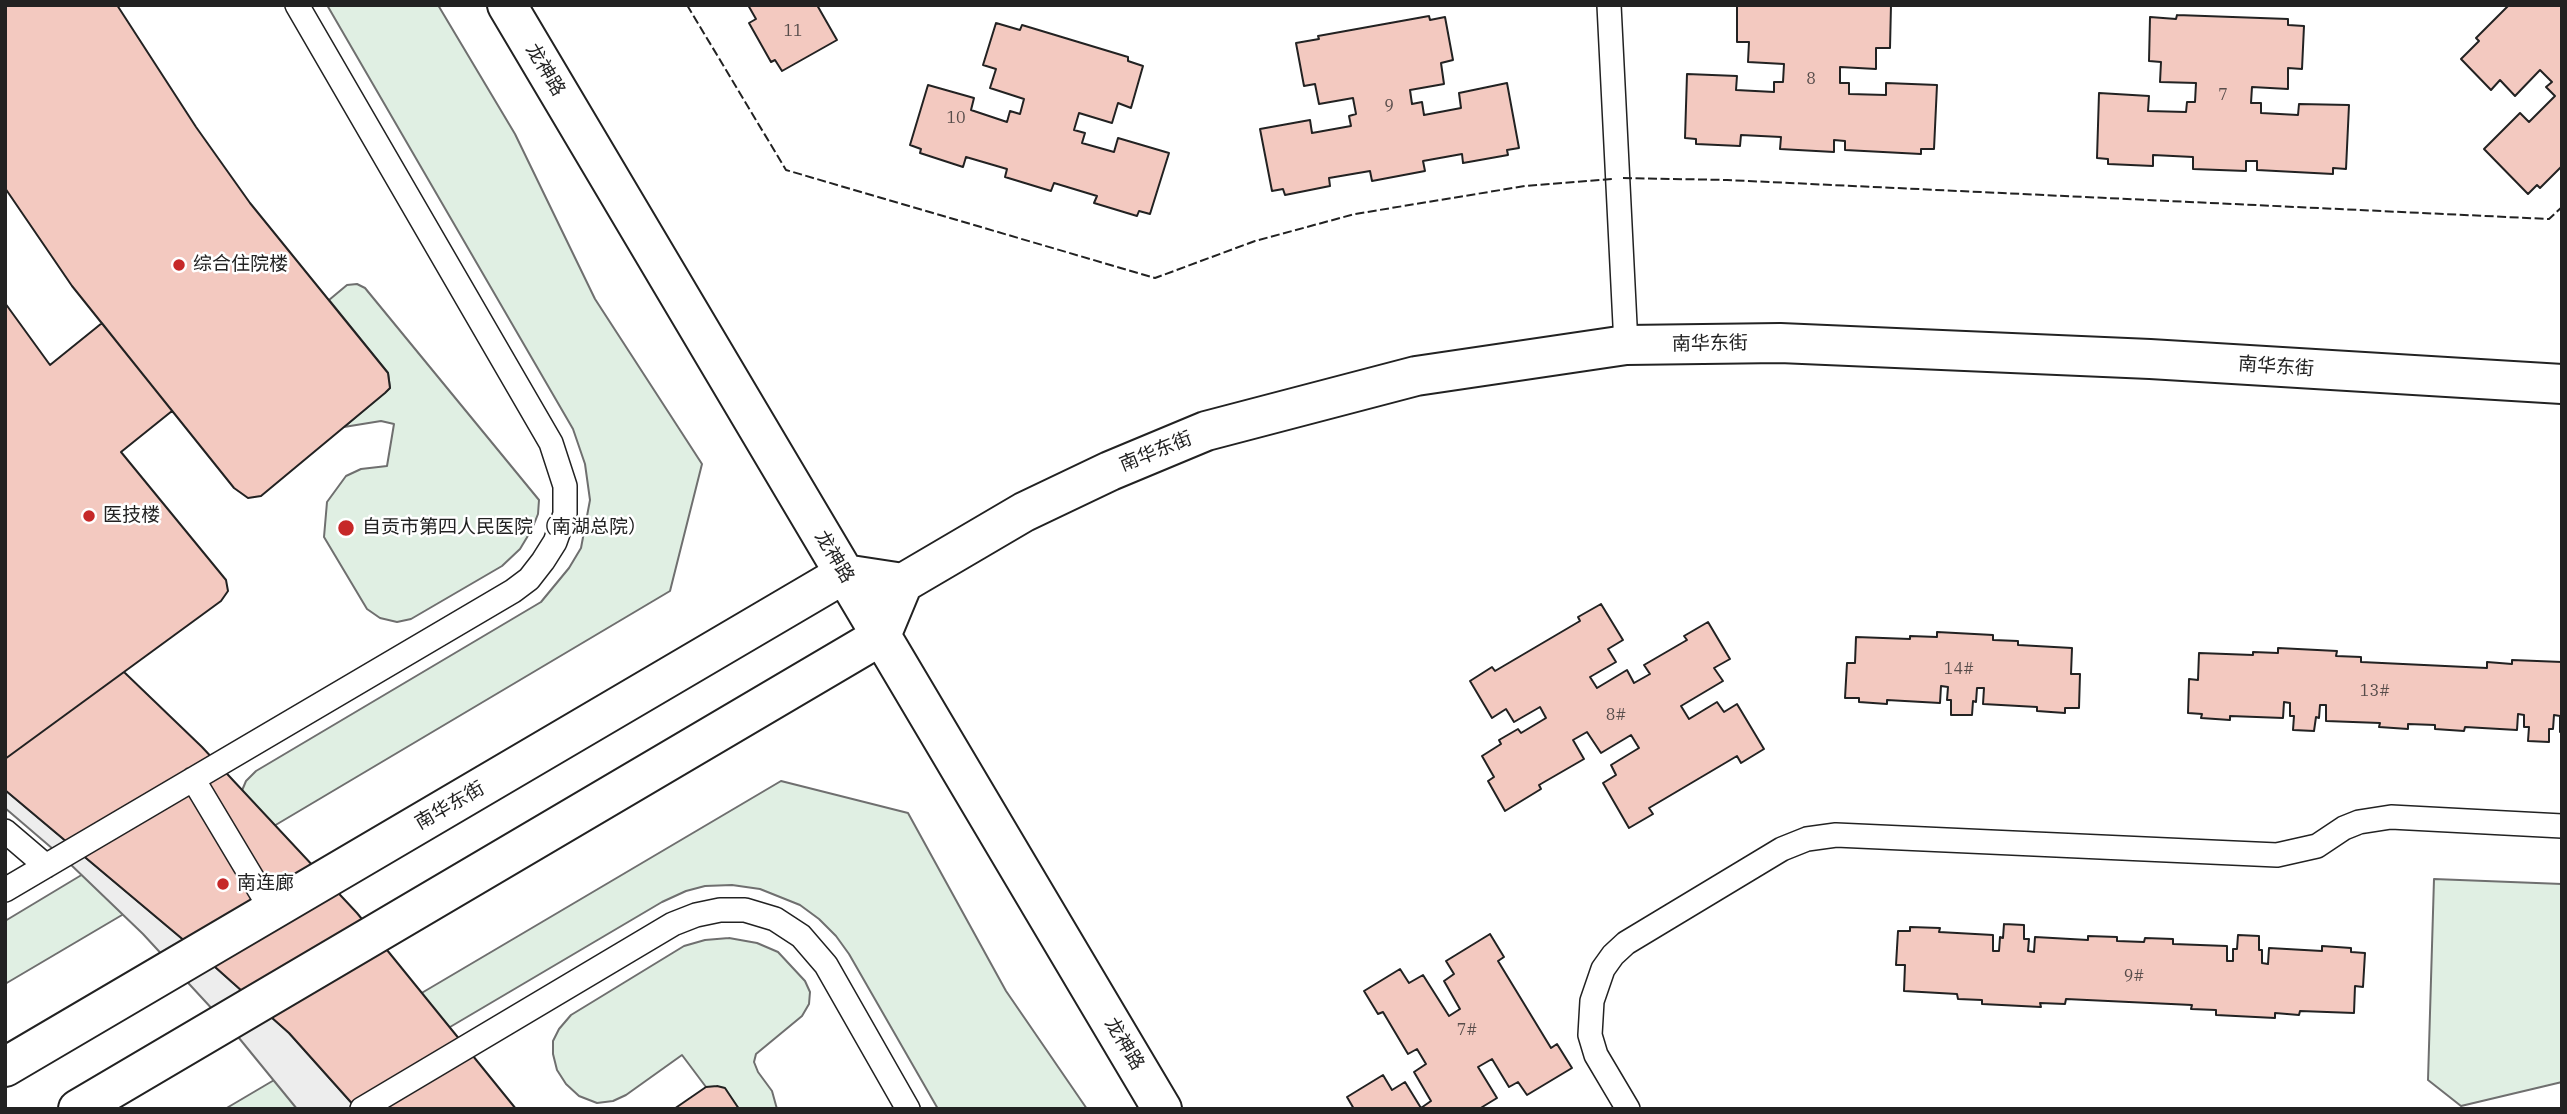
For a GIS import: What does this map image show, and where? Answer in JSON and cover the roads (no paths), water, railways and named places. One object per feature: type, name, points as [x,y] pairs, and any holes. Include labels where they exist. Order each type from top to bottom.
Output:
[{"type":"street","name":"龙神路","points":[[506,5],[1162,1109]]},
{"type":"street","name":"南华东街","points":[[902,583],[1024,512],[1110,471],[1206,431],[1416,376],[1626,345],[1780,343],[2150,359],[2562,384]]},
{"type":"street","points":[[78,1109],[881,636],[902,583],[844,574]]},
{"type":"street","name":"南华东街","points":[[5,1067],[844,574]]},
{"type":"lane","points":[[5,890],[513,591],[529,579],[543,561],[555,541],[565,514],[565,486],[551,443],[298,5]]},
{"type":"lane","points":[[1609,5],[1626,345]]},
{"type":"lane","points":[[193,779],[272,911]]},
{"type":"lane","points":[[1628,1109],[1596,1055],[1590,1035],[1592,1001],[1597,982],[1608,962],[1626,943],[1782,849],[1807,839],[1836,835],[2277,855],[2317,846],[2344,828],[2360,822],[2390,817],[2562,827]]},
{"type":"lane","points":[[5,831],[46,866]]},
{"type":"lane","points":[[362,1109],[673,924],[695,915],[720,910],[745,910],[775,919],[801,936],[825,965],[908,1109]]},
{"type":"place","name":"综合住院楼","points":[[179,265]]},
{"type":"place","name":"医技楼","points":[[89,516]]},
{"type":"place","name":"自贡市第四人民医院（南湖总院）","points":[[346,528]]},
{"type":"place","name":"南连廊","points":[[223,884]]}]
